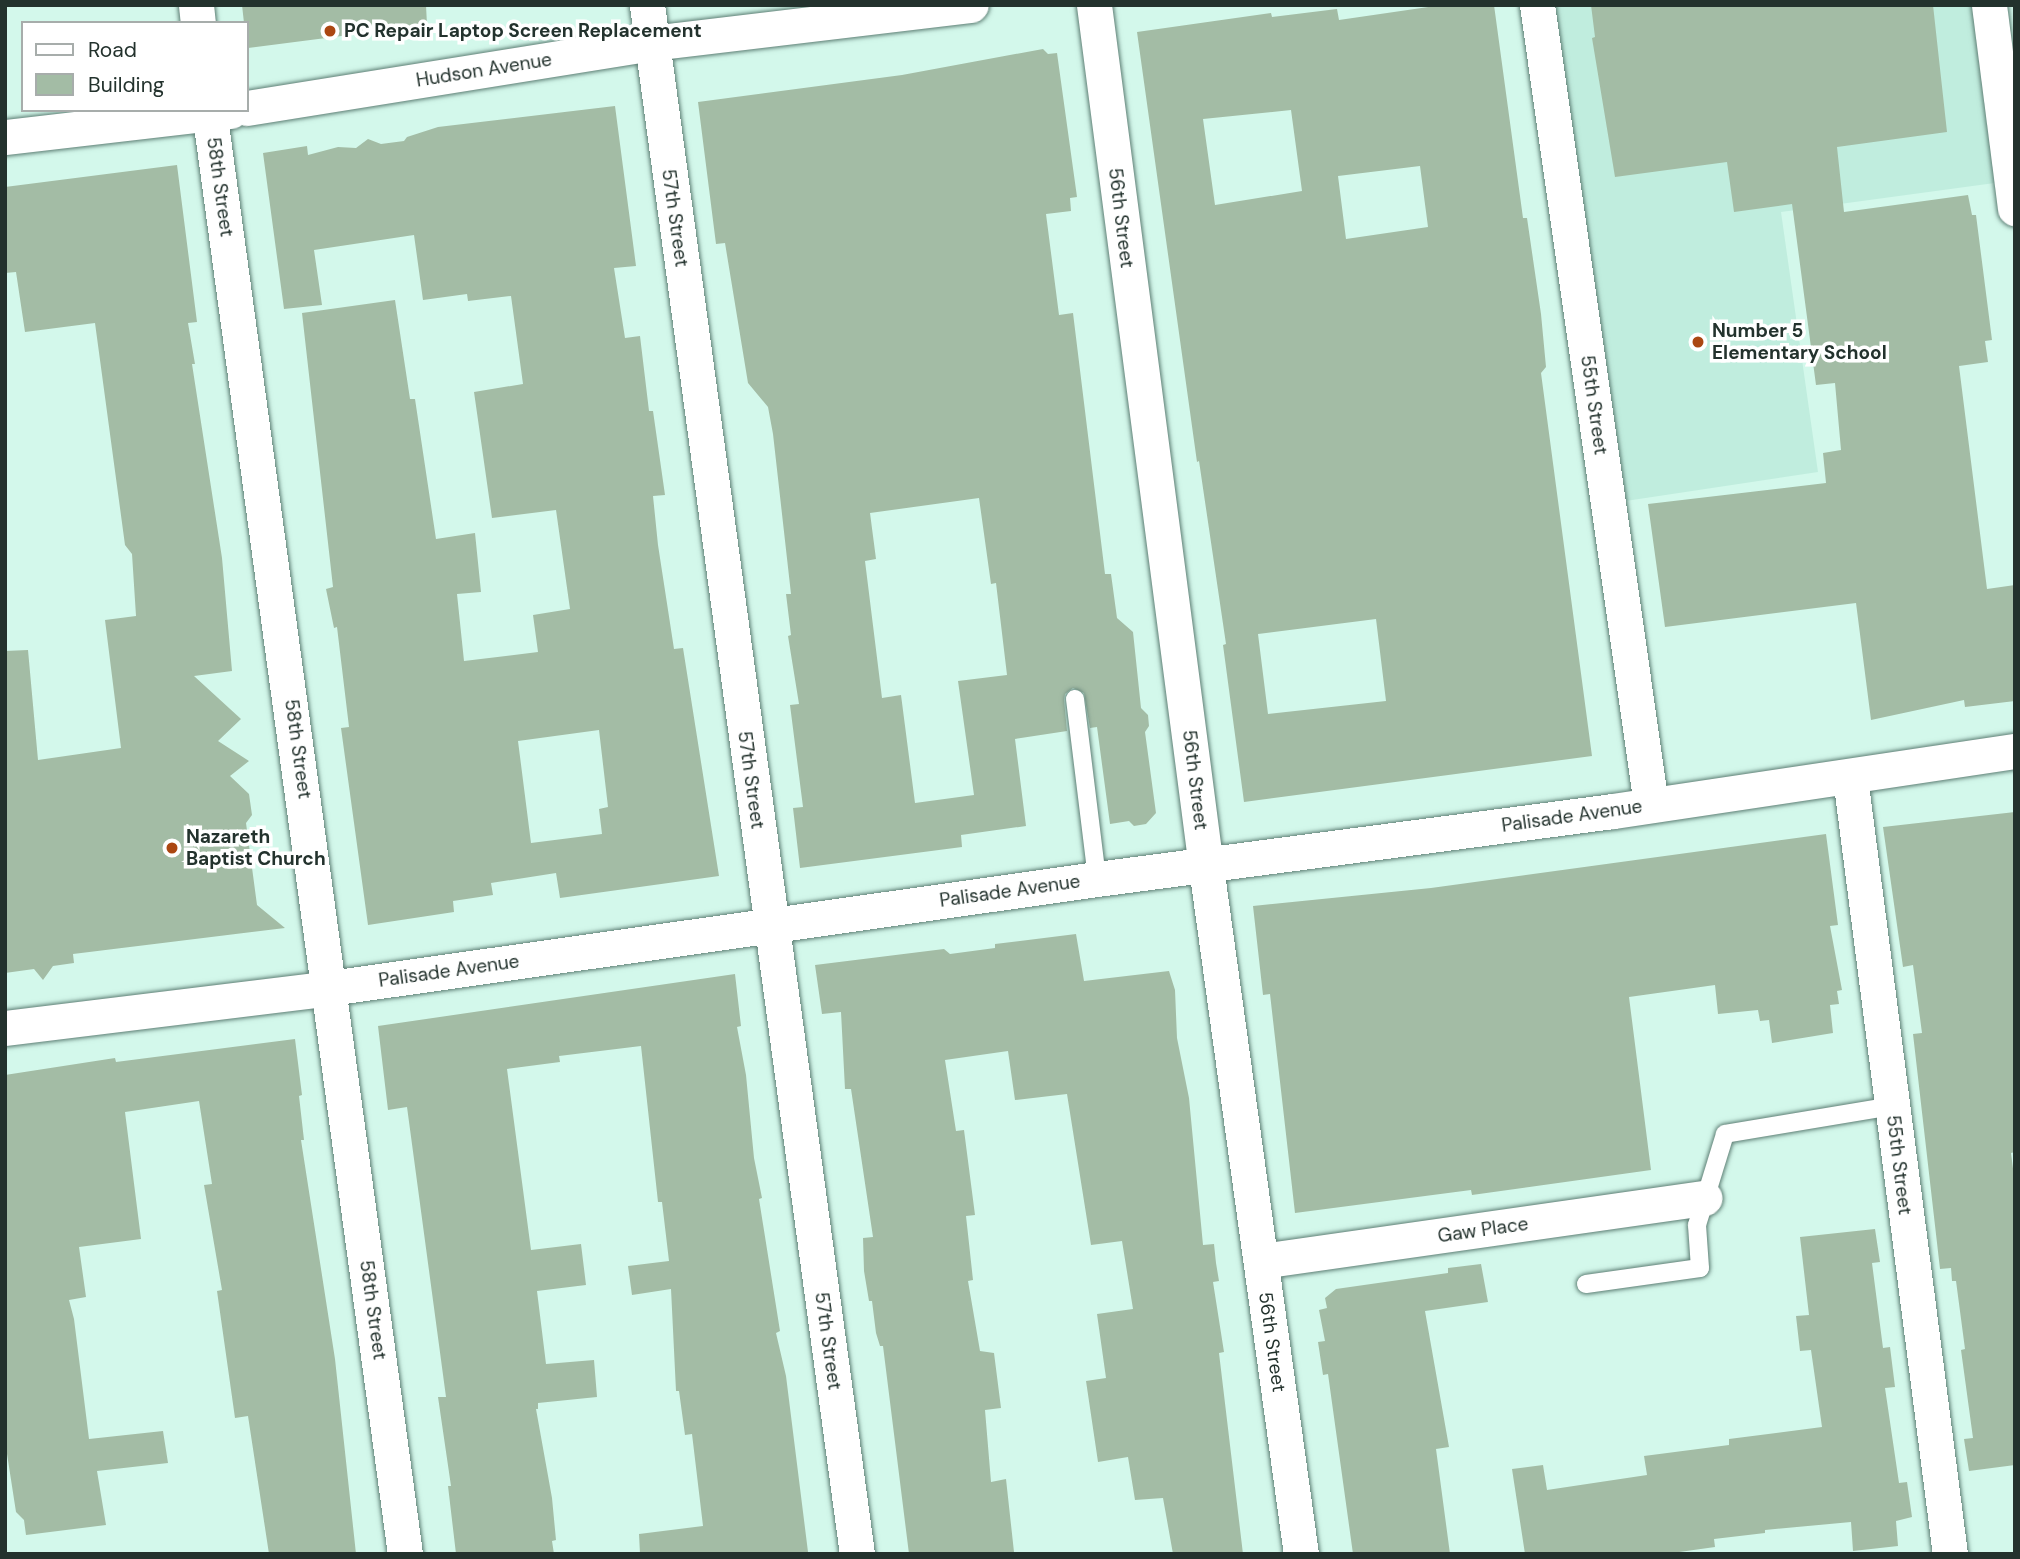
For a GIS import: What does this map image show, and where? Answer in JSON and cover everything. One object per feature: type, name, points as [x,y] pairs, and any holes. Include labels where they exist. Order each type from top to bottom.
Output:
[{"type":"street","name":"57th Street","points":[[647,5],[857,1554]]},
{"type":"street","name":"Hudson Avenue","points":[[248,108],[651,43],[971,5]]},
{"type":"street","name":"56th Street","points":[[1094,5],[1206,867],[1301,1554]]},
{"type":"street","name":"55th Street","points":[[1537,5],[1651,805]]},
{"type":"street","points":[[1989,5],[2015,208]]},
{"type":"street","points":[[5,137],[218,112]]},
{"type":"street","name":"58th Street","points":[[218,112],[405,1554]]},
{"type":"street","name":"Palisade Avenue","points":[[5,1028],[330,988],[1097,878],[1206,867],[1651,805],[2015,751]]},
{"type":"street","name":"55th Street","points":[[1850,777],[1950,1554]]},
{"type":"street","name":"Gaw Place","points":[[1261,1261],[1705,1198]]},
{"type":"lane","points":[[1075,699],[1097,878]]},
{"type":"lane","points":[[1586,1284],[1700,1268],[1697,1225],[1725,1134],[1892,1106]]},
{"type":"shaded area","name":"Number 5 Elementary School","points":[[1550,5],[1978,5],[2002,182],[1781,212],[1818,472],[1619,502]]},
{"type":"building","points":[[242,5],[426,5],[427,25],[248,48],[248,21],[244,21]]},
{"type":"building","points":[[1442,5],[1494,5],[1523,218],[1527,218],[1541,314],[1546,367],[1541,373],[1592,756],[1244,802],[1223,645],[1226,644],[1199,461],[1197,462],[1137,32],[1271,13],[1272,17],[1337,9],[1339,20]],"holes":[[[1291,110],[1302,191],[1215,205],[1203,119]],[[1420,166],[1428,227],[1346,239],[1338,176]],[[1376,619],[1386,701],[1268,714],[1258,634]]]},
{"type":"building","points":[[1591,5],[1933,5],[1947,132],[1837,147],[1844,212],[1968,195],[1972,215],[1976,215],[1992,340],[1985,341],[1988,362],[1959,366],[1987,589],[2015,585],[2015,701],[1965,707],[1964,700],[1871,720],[1856,603],[1665,627],[1648,504],[1826,483],[1823,453],[1841,450],[1835,383],[1816,385],[1792,204],[1734,212],[1727,162],[1615,177],[1592,38],[1595,37]]},
{"type":"building","points":[[1043,49],[1048,54],[1057,53],[1077,197],[1070,198],[1071,211],[1046,214],[1059,315],[1073,313],[1105,574],[1111,574],[1117,618],[1133,632],[1141,708],[1148,715],[1149,726],[1145,732],[1156,813],[1146,824],[1134,826],[1129,821],[1110,824],[1097,727],[1090,728],[1084,693],[1073,688],[1065,694],[1064,700],[1067,731],[1015,739],[1026,826],[961,835],[962,847],[800,868],[793,808],[803,807],[790,705],[799,704],[788,636],[791,635],[786,594],[791,594],[773,434],[768,407],[748,383],[725,243],[716,244],[698,102],[902,75]],"holes":[[[979,498],[991,584],[996,583],[1007,675],[958,681],[974,795],[915,803],[901,695],[882,698],[865,561],[876,559],[870,513]]]},
{"type":"building","points":[[615,106],[636,266],[614,268],[625,338],[640,336],[649,411],[653,411],[665,495],[653,496],[658,545],[674,649],[683,648],[719,876],[560,898],[556,873],[491,883],[493,895],[453,901],[454,912],[368,925],[341,728],[349,727],[337,627],[334,628],[326,589],[333,587],[302,313],[395,300],[410,399],[415,399],[436,539],[475,533],[481,592],[457,594],[464,661],[538,652],[533,615],[570,609],[556,510],[492,518],[474,392],[523,384],[511,296],[468,301],[467,294],[423,300],[414,235],[314,250],[322,305],[284,309],[263,153],[307,146],[308,155],[338,147],[356,148],[368,139],[381,144],[404,141],[407,137],[438,127]],"holes":[[[599,730],[608,807],[599,809],[602,834],[531,843],[518,741]]]},
{"type":"building","points":[[177,165],[197,322],[188,323],[195,364],[192,364],[222,558],[232,671],[194,676],[241,719],[218,741],[249,761],[230,776],[249,794],[252,815],[246,823],[257,905],[285,928],[73,954],[74,963],[53,966],[43,980],[34,969],[5,973],[5,651],[28,650],[38,760],[121,748],[105,620],[136,616],[132,554],[125,545],[95,323],[25,332],[16,272],[5,273],[5,187]]},
{"type":"building","points":[[2015,812],[2015,1152],[2011,1153],[2015,1184],[2015,1465],[1969,1471],[1964,1439],[1973,1438],[1961,1350],[1965,1349],[1956,1281],[1952,1281],[1951,1268],[1940,1269],[1913,1034],[1922,1033],[1913,965],[1903,967],[1883,827]]},
{"type":"building","points":[[1826,834],[1838,925],[1830,926],[1842,990],[1837,991],[1839,1004],[1830,1005],[1833,1033],[1772,1043],[1769,1020],[1760,1021],[1758,1010],[1718,1014],[1715,985],[1629,997],[1651,1170],[1472,1195],[1471,1190],[1295,1213],[1270,994],[1263,995],[1253,906],[1431,888]]},
{"type":"building","points":[[1076,934],[1084,981],[1169,971],[1175,990],[1177,1038],[1189,1098],[1203,1245],[1214,1244],[1219,1281],[1213,1282],[1224,1352],[1219,1353],[1243,1554],[1173,1554],[1163,1498],[1135,1500],[1128,1457],[1098,1462],[1086,1381],[1106,1378],[1097,1314],[1133,1309],[1122,1241],[1091,1245],[1067,1094],[1015,1100],[1008,1051],[945,1060],[956,1131],[964,1130],[975,1215],[966,1216],[973,1280],[968,1281],[980,1351],[994,1353],[1001,1408],[985,1410],[991,1482],[1006,1479],[1014,1552],[909,1554],[883,1346],[880,1346],[876,1333],[872,1301],[869,1301],[864,1271],[863,1238],[873,1237],[851,1089],[845,1089],[841,1012],[822,1014],[815,965],[944,949],[950,954],[995,948],[995,944]]},
{"type":"building","points":[[735,974],[741,1026],[737,1027],[746,1075],[754,1158],[762,1198],[759,1199],[780,1331],[776,1333],[786,1376],[808,1552],[640,1554],[639,1534],[703,1526],[692,1434],[685,1435],[679,1391],[676,1391],[671,1289],[632,1295],[628,1266],[669,1261],[662,1202],[658,1202],[641,1046],[559,1056],[560,1062],[507,1069],[531,1250],[581,1244],[586,1285],[537,1291],[546,1364],[594,1360],[597,1397],[538,1403],[536,1409],[552,1498],[556,1540],[552,1541],[554,1554],[456,1554],[448,1486],[451,1486],[438,1397],[446,1397],[407,1107],[388,1110],[378,1026]]},
{"type":"building","points":[[295,1039],[302,1095],[299,1096],[304,1140],[301,1140],[335,1359],[356,1554],[269,1554],[248,1416],[235,1418],[217,1291],[222,1290],[204,1185],[212,1184],[199,1101],[125,1112],[141,1239],[79,1247],[86,1297],[69,1300],[74,1319],[89,1439],[163,1431],[168,1463],[97,1471],[106,1525],[26,1535],[24,1520],[16,1512],[5,1441],[5,1075],[115,1058],[116,1062]]},
{"type":"building","points":[[1875,1229],[1880,1262],[1872,1263],[1883,1348],[1890,1347],[1895,1387],[1885,1388],[1899,1483],[1907,1482],[1912,1517],[1896,1521],[1898,1546],[1853,1551],[1851,1522],[1765,1530],[1765,1533],[1714,1539],[1715,1547],[1665,1554],[1525,1554],[1512,1469],[1543,1465],[1547,1490],[1647,1475],[1644,1456],[1729,1445],[1729,1439],[1822,1427],[1811,1350],[1800,1351],[1796,1316],[1809,1315],[1800,1237]]},
{"type":"building","points":[[1481,1264],[1488,1302],[1425,1311],[1449,1447],[1436,1449],[1450,1554],[1353,1554],[1328,1374],[1323,1375],[1318,1342],[1325,1341],[1319,1310],[1327,1308],[1325,1298],[1336,1289],[1448,1273],[1448,1268]]},
{"type":"place","name":"PC Repair Laptop Screen Replacement","points":[[330,31]]},
{"type":"place","name":"Number 5 Elementary School","points":[[1698,342]]},
{"type":"place","name":"Nazareth Baptist Church","points":[[172,848]]}]
